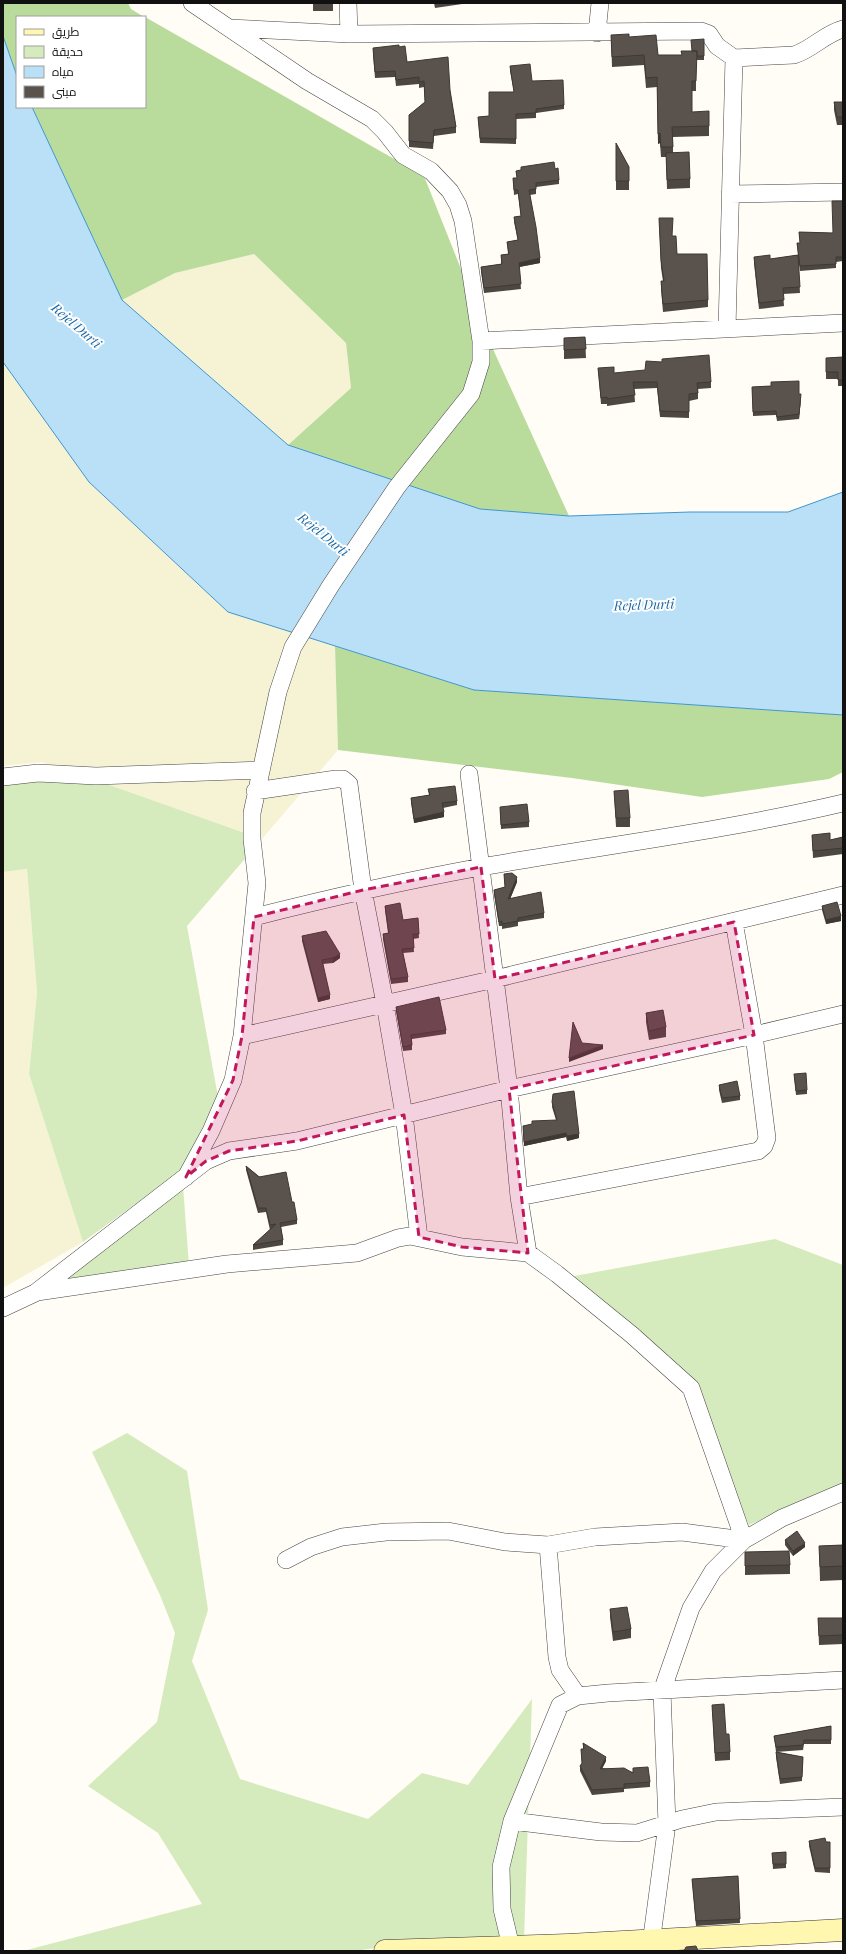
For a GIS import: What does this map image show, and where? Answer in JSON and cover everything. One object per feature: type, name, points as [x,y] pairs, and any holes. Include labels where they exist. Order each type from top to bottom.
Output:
[{"type":"street","points":[[186,1177],[211,1131],[233,1080],[242,1036],[257,883],[252,839],[252,819],[255,791],[278,692],[293,647],[331,585],[397,487],[471,394],[480,362],[481,341],[463,221],[458,205],[450,191],[431,171],[403,155],[385,132],[372,119],[307,81],[192,3]]},
{"type":"street","points":[[348,3],[349,34]]},
{"type":"street","points":[[597,33],[600,3]]},
{"type":"street","points":[[229,28],[349,34],[701,31],[709,34],[717,46],[734,58],[794,55],[803,52],[824,36],[843,29]]},
{"type":"street","points":[[727,329],[734,58]]},
{"type":"street","points":[[730,194],[843,192]]},
{"type":"street","points":[[481,341],[843,323]]},
{"type":"street","points":[[3,776],[38,773],[96,776],[260,770]]},
{"type":"street","points":[[469,774],[509,1088],[519,1197],[528,1253]]},
{"type":"street","points":[[255,791],[343,779],[349,784],[363,890],[385,1004],[404,1115],[419,1237]]},
{"type":"street","points":[[254,916],[363,890],[481,867],[759,822],[843,803]]},
{"type":"street","points":[[242,1036],[495,979],[843,895]]},
{"type":"street","points":[[519,1197],[758,1151],[764,1146],[767,1138],[754,1035],[734,922]]},
{"type":"street","points":[[3,1308],[35,1292],[206,1161],[230,1151],[297,1141],[509,1088],[754,1035],[843,1014]]},
{"type":"street","points":[[35,1292],[227,1264],[357,1253],[398,1238],[410,1236],[462,1247],[528,1253],[557,1274],[632,1335],[691,1388],[744,1540]]},
{"type":"street","points":[[650,1946],[667,1824],[662,1691],[691,1608],[713,1570],[744,1540],[782,1518],[843,1492]]},
{"type":"street","points":[[286,1560],[310,1547],[342,1537],[386,1532],[448,1531],[505,1542],[548,1545],[595,1538],[682,1532],[744,1540]]},
{"type":"street","points":[[548,1545],[557,1657],[560,1670],[578,1696]]},
{"type":"street","points":[[511,1949],[502,1909],[501,1867],[512,1821],[560,1706],[578,1696],[741,1684],[843,1680]]},
{"type":"street","points":[[512,1821],[600,1832],[637,1833],[716,1812],[843,1807]]},
{"type":"street","points":[[393,1950],[650,1946],[843,1930]]},
{"type":"highlighted area","points":[[481,867],[495,979],[734,922],[754,1035],[509,1089],[528,1253],[462,1247],[419,1237],[404,1115],[297,1141],[229,1151],[206,1161],[186,1177],[233,1080],[242,1036],[254,917],[363,890]]},
{"type":"shaded area","points":[[254,254],[346,343],[351,388],[288,445],[122,300],[175,273]]},
{"type":"shaded area","points":[[3,362],[89,482],[228,612],[335,646],[338,750],[262,839],[42,762],[3,766]]},
{"type":"shaded area","points":[[27,869],[37,993],[29,1074],[83,1242],[3,1288],[3,872]]},
{"type":"green space","points":[[3,3],[128,3],[131,9],[142,16],[16,16],[16,73],[3,36]]},
{"type":"green space","points":[[146,18],[424,176],[492,347],[569,516],[480,509],[288,445],[351,388],[346,343],[254,254],[175,273],[122,300],[32,108],[146,108]]},
{"type":"green space","points":[[335,646],[474,690],[843,715],[843,772],[829,779],[702,797],[572,778],[338,750]]},
{"type":"green space","points":[[26,780],[98,781],[262,839],[187,926],[218,1097],[181,1171],[83,1242],[29,1074],[37,993],[27,869],[3,872],[3,783]]},
{"type":"green space","points":[[183,1186],[189,1266],[56,1283]]},
{"type":"green space","points":[[775,1239],[843,1265],[843,1484],[749,1525],[722,1466],[695,1385],[569,1277]]},
{"type":"green space","points":[[127,1433],[187,1471],[208,1610],[192,1661],[240,1779],[368,1819],[422,1773],[468,1785],[532,1699],[524,1940],[397,1945],[354,1951],[23,1951],[202,1904],[158,1833],[88,1786],[157,1722],[175,1633],[160,1595],[92,1452]]},
{"type":"water","name":"Rejel Durti","points":[[3,36],[16,73],[16,108],[32,108],[122,300],[288,445],[480,509],[569,516],[690,512],[788,512],[843,492],[843,715],[474,690],[228,612],[89,482],[3,362]]},
{"type":"building","points":[[629,34],[629,37],[656,35],[658,55],[682,55],[681,51],[697,51],[696,81],[692,81],[692,112],[709,111],[709,126],[672,127],[673,147],[661,147],[660,133],[658,134],[657,77],[646,78],[644,55],[612,57],[611,35]]},
{"type":"building","points":[[704,39],[704,56],[697,56],[697,51],[692,51],[691,40]]},
{"type":"building","points":[[399,45],[399,47],[405,46],[407,62],[448,57],[450,90],[456,127],[434,130],[433,143],[409,141],[409,115],[425,102],[424,81],[419,82],[419,77],[396,80],[395,71],[375,72],[373,48]]},
{"type":"building","points":[[530,64],[532,81],[563,80],[564,105],[536,109],[536,113],[516,114],[516,139],[480,138],[478,117],[489,116],[489,92],[514,92],[510,66]]},
{"type":"building","points":[[834,102],[843,102],[843,117],[837,117]]},
{"type":"building","points":[[616,143],[629,167],[629,181],[616,181]]},
{"type":"building","points":[[689,152],[690,179],[667,180],[666,153]]},
{"type":"building","points":[[554,162],[555,169],[558,168],[559,180],[536,183],[536,189],[529,190],[540,258],[519,263],[521,284],[484,288],[481,267],[502,264],[501,255],[509,254],[507,242],[518,240],[514,217],[521,216],[518,190],[514,190],[513,178],[517,178],[516,171],[521,170],[521,167]]},
{"type":"building","points":[[832,201],[843,201],[843,257],[836,257],[836,264],[800,266],[797,243],[800,243],[799,232],[833,233]]},
{"type":"building","points":[[659,218],[673,218],[672,236],[676,236],[677,254],[707,254],[708,300],[663,304],[661,281],[664,281],[661,260]]},
{"type":"building","points":[[770,255],[770,259],[798,255],[800,287],[783,288],[784,300],[759,303],[754,257]]},
{"type":"building","points":[[585,337],[586,349],[564,350],[564,338]]},
{"type":"building","points":[[709,355],[711,382],[697,383],[698,393],[689,394],[689,412],[660,411],[657,382],[633,382],[635,395],[607,399],[607,397],[601,398],[598,368],[614,367],[614,373],[645,370],[646,361],[662,362],[662,359]]},
{"type":"building","points":[[843,357],[843,380],[838,380],[838,372],[826,372],[826,358]]},
{"type":"building","points":[[799,381],[799,394],[801,394],[799,414],[777,417],[776,411],[753,412],[752,387],[771,386],[771,382]]},
{"type":"building","points":[[455,786],[457,801],[442,803],[444,812],[414,819],[411,798],[430,795],[428,789]]},
{"type":"building","points":[[628,790],[630,818],[616,818],[614,791]]},
{"type":"building","points":[[527,804],[529,822],[501,825],[500,807]]},
{"type":"building","points":[[830,833],[830,840],[843,837],[843,848],[813,851],[812,835]]},
{"type":"building","points":[[512,873],[517,877],[508,899],[541,892],[544,913],[518,918],[518,921],[502,924],[502,921],[499,922],[494,890],[505,887],[504,874]]},
{"type":"building","points":[[837,902],[841,916],[826,920],[822,906]]},
{"type":"building","points":[[400,903],[403,920],[418,918],[419,934],[413,934],[414,948],[402,949],[408,977],[391,979],[383,934],[389,933],[385,906]]},
{"type":"building","points":[[326,931],[340,954],[333,958],[322,960],[330,995],[318,998],[302,936]]},
{"type":"building","points":[[439,997],[446,1030],[411,1035],[412,1045],[403,1047],[396,1007]]},
{"type":"building","points":[[663,1010],[666,1027],[649,1031],[646,1013]]},
{"type":"building","points":[[573,1022],[582,1043],[603,1045],[569,1058]]},
{"type":"building","points":[[806,1073],[807,1090],[796,1091],[794,1074]]},
{"type":"building","points":[[737,1081],[740,1096],[722,1098],[719,1085]]},
{"type":"building","points":[[574,1091],[579,1134],[567,1136],[566,1133],[524,1142],[523,1126],[532,1124],[532,1121],[557,1120],[552,1102],[553,1094]]},
{"type":"building","points":[[246,1166],[259,1177],[286,1172],[297,1220],[280,1223],[283,1240],[253,1245],[276,1224],[270,1225],[266,1208],[258,1208]]},
{"type":"building","points":[[797,1531],[805,1543],[793,1551],[785,1540]]},
{"type":"building","points":[[843,1545],[843,1566],[820,1567],[819,1546]]},
{"type":"building","points":[[789,1551],[790,1565],[745,1566],[745,1552]]},
{"type":"building","points":[[627,1607],[631,1629],[613,1632],[610,1609]]},
{"type":"building","points":[[818,1618],[843,1618],[843,1635],[819,1636]]},
{"type":"building","points":[[724,1704],[726,1734],[729,1734],[730,1752],[715,1753],[712,1705]]},
{"type":"building","points":[[831,1726],[831,1740],[804,1740],[803,1745],[776,1747],[774,1736]]},
{"type":"building","points":[[583,1743],[606,1757],[600,1769],[624,1768],[633,1773],[633,1768],[648,1767],[650,1782],[624,1784],[624,1788],[592,1790],[580,1766],[582,1763],[581,1749],[584,1749]]},
{"type":"building","points":[[776,1752],[803,1757],[802,1777],[780,1779]]},
{"type":"building","points":[[825,1838],[826,1842],[830,1842],[830,1868],[815,1868],[809,1841]]},
{"type":"building","points":[[786,1852],[786,1864],[773,1864],[772,1853]]},
{"type":"building","points":[[738,1876],[740,1919],[696,1921],[692,1879]]},
{"type":"building","points":[[696,1946],[698,1951],[684,1951],[686,1947]]}]
